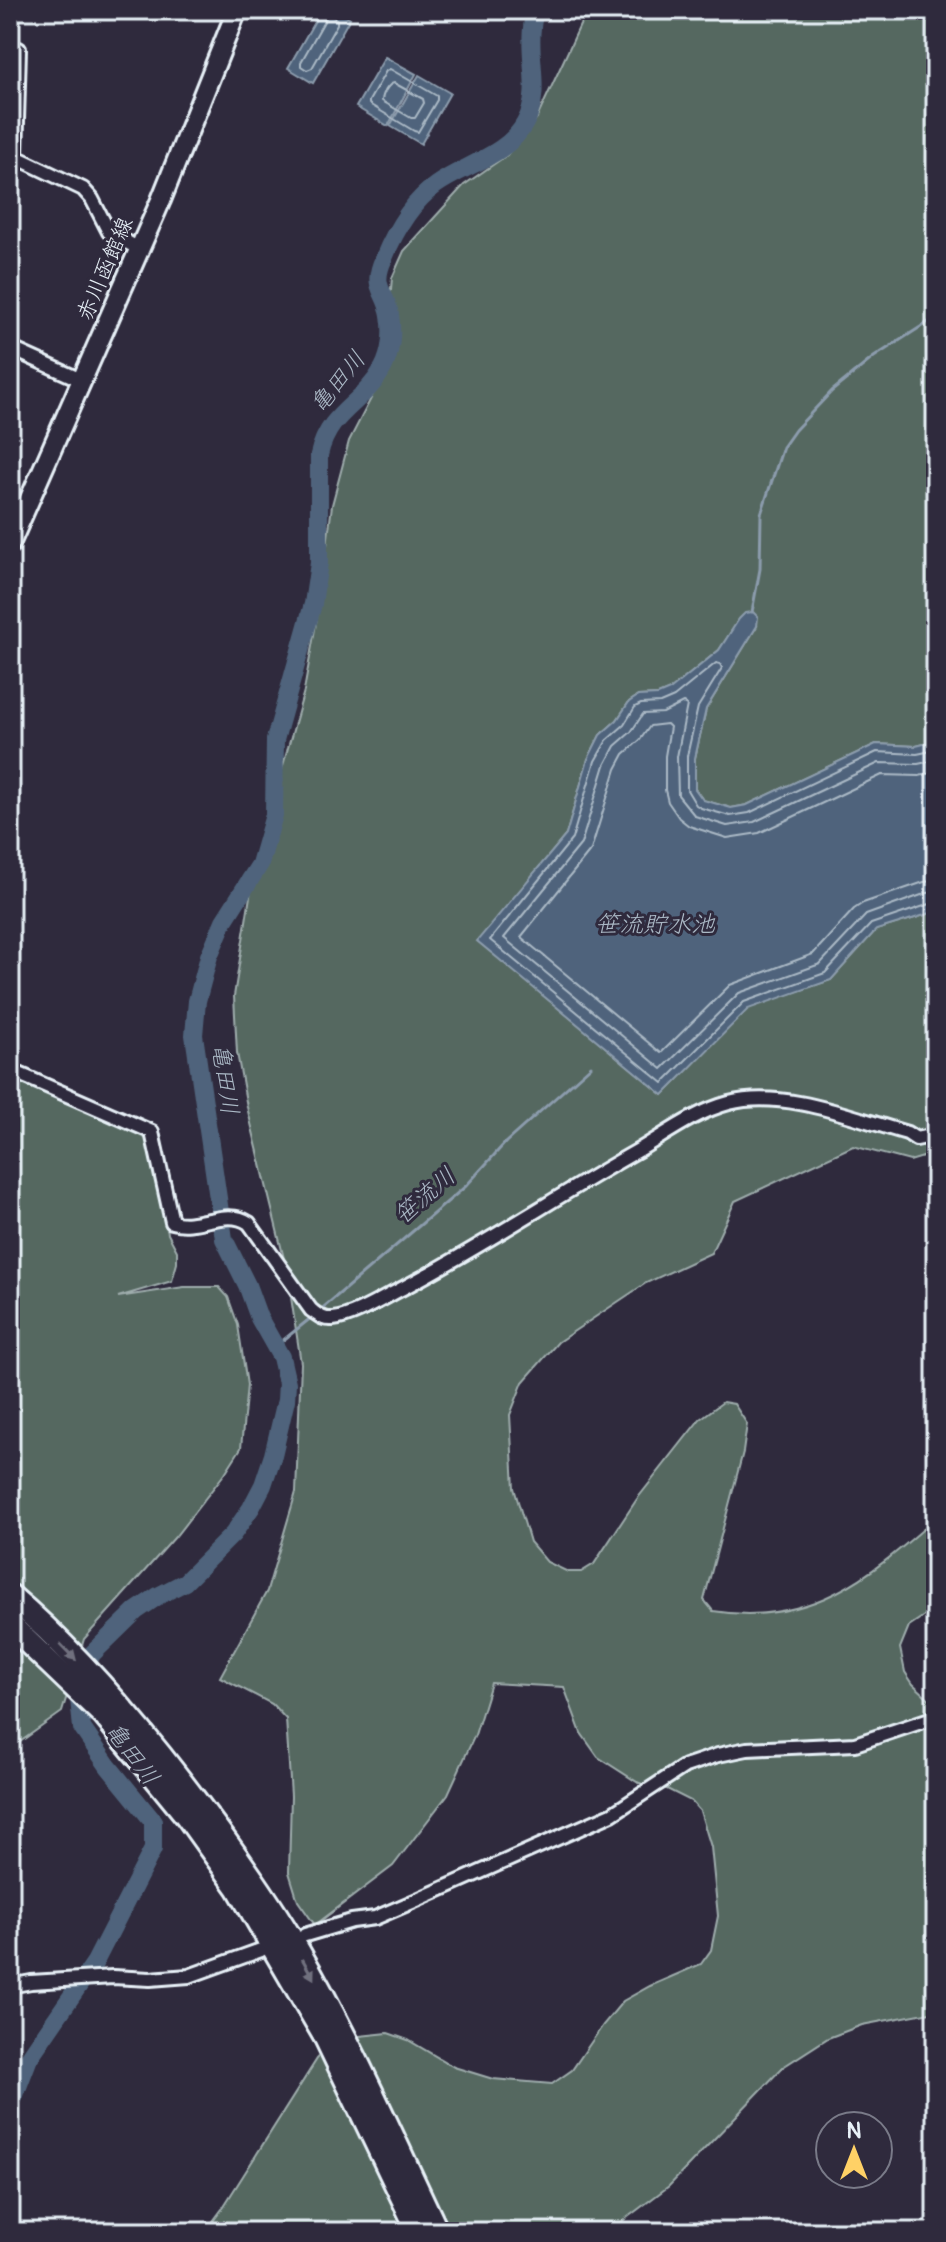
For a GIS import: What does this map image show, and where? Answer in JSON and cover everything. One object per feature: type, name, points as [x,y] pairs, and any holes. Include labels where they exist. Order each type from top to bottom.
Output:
[{"type":"highway","points":[[13,1598],[199,1805],[242,1864],[296,1948],[340,2028],[437,2232]]},
{"type":"highway","points":[[10,1625],[110,1708],[246,1900],[326,2038],[419,2232]]},
{"type":"main road","name":"赤川函館線","points":[[10,544],[189,134],[237,10]]},
{"type":"street","points":[[19,49],[16,157],[83,189],[92,199],[109,232],[139,249]]},
{"type":"street","points":[[10,348],[81,380]]},
{"type":"street","points":[[10,1070],[152,1132],[172,1222],[182,1225],[228,1216],[243,1219],[316,1313],[325,1319],[335,1319],[381,1300],[590,1176],[688,1121],[727,1104],[746,1100],[780,1100],[907,1133],[916,1139],[936,1135]]},
{"type":"street","points":[[305,1935],[352,1921],[375,1918],[612,1814],[685,1766],[747,1749],[855,1744],[936,1717]]},
{"type":"street","points":[[10,1986],[57,1980],[189,1976],[261,1950]]},
{"type":"green space","points":[[587,10],[936,10],[936,741],[916,746],[876,744],[747,805],[731,808],[703,800],[695,789],[695,758],[706,709],[757,626],[739,620],[719,650],[670,690],[658,695],[638,696],[629,702],[617,720],[600,735],[588,759],[566,835],[478,941],[663,1095],[748,1008],[831,980],[876,930],[936,909],[936,1153],[910,1161],[853,1146],[735,1201],[711,1253],[646,1283],[558,1342],[523,1382],[510,1415],[514,1488],[530,1542],[547,1562],[568,1572],[581,1572],[594,1564],[637,1499],[700,1419],[723,1402],[734,1404],[747,1424],[743,1452],[704,1600],[713,1611],[748,1614],[779,1612],[835,1593],[886,1560],[936,1518],[936,1608],[909,1626],[900,1648],[905,1672],[936,1705],[936,2011],[862,2025],[828,2038],[783,2067],[669,2186],[608,2232],[205,2232],[317,2059],[333,2043],[350,2037],[388,2033],[408,2040],[454,2067],[493,2079],[552,2084],[572,2070],[623,2001],[701,1964],[711,1950],[718,1916],[711,1847],[700,1811],[691,1801],[667,1789],[637,1782],[598,1757],[581,1733],[564,1687],[491,1683],[475,1735],[448,1794],[393,1866],[315,1925],[298,1901],[289,1872],[291,1796],[286,1719],[272,1704],[220,1677],[267,1591],[296,1492],[301,1363],[287,1271],[237,1053],[234,996],[255,865],[304,691],[321,595],[332,505],[349,441],[379,383],[385,355],[392,278],[404,251],[464,185],[507,155],[537,118]]},
{"type":"green space","points":[[10,1076],[148,1136],[168,1234],[177,1251],[177,1263],[172,1281],[118,1297],[184,1287],[219,1287],[228,1297],[238,1325],[247,1385],[241,1448],[225,1473],[175,1537],[84,1639],[62,1712],[10,1749]]},
{"type":"water","points":[[321,10],[335,10],[350,18],[313,83],[288,68]]},
{"type":"water","points":[[385,57],[416,74],[388,126],[356,107]]},
{"type":"water","points":[[419,75],[450,93],[421,144],[390,126]]},
{"type":"water","name":"笹流貯水池","points":[[753,612],[758,617],[757,626],[706,709],[695,758],[695,789],[703,800],[731,808],[747,805],[876,744],[916,746],[936,741],[936,909],[876,930],[831,980],[748,1009],[663,1095],[477,941],[566,835],[588,759],[600,735],[638,696],[658,695],[670,690],[719,650],[745,613]]},
{"type":"waterway","name":"亀田川","points":[[10,2114],[29,2058],[95,1962],[153,1849],[153,1821],[82,1728],[79,1699],[83,1675],[92,1654],[136,1611],[185,1582],[233,1534],[263,1485],[286,1400],[287,1383],[281,1357],[259,1318],[224,1239],[194,1035],[197,1001],[209,956],[224,921],[260,864],[274,815],[275,740],[313,604],[319,563],[319,455],[331,427],[375,380],[386,362],[391,343],[391,322],[378,276],[399,228],[427,192],[497,151],[525,123],[533,100],[531,40],[536,10]]},
{"type":"waterway","points":[[752,612],[760,569],[761,514],[783,447],[832,391],[874,357],[936,317]]},
{"type":"waterway","name":"笹流川","points":[[318,1312],[466,1186],[506,1142],[591,1066]]},
{"type":"waterway","name":"笹流川","points":[[276,1346],[312,1317]]},
{"type":"waterway","name":"亀田川","points":[[10,2220],[15,2232]]}]
